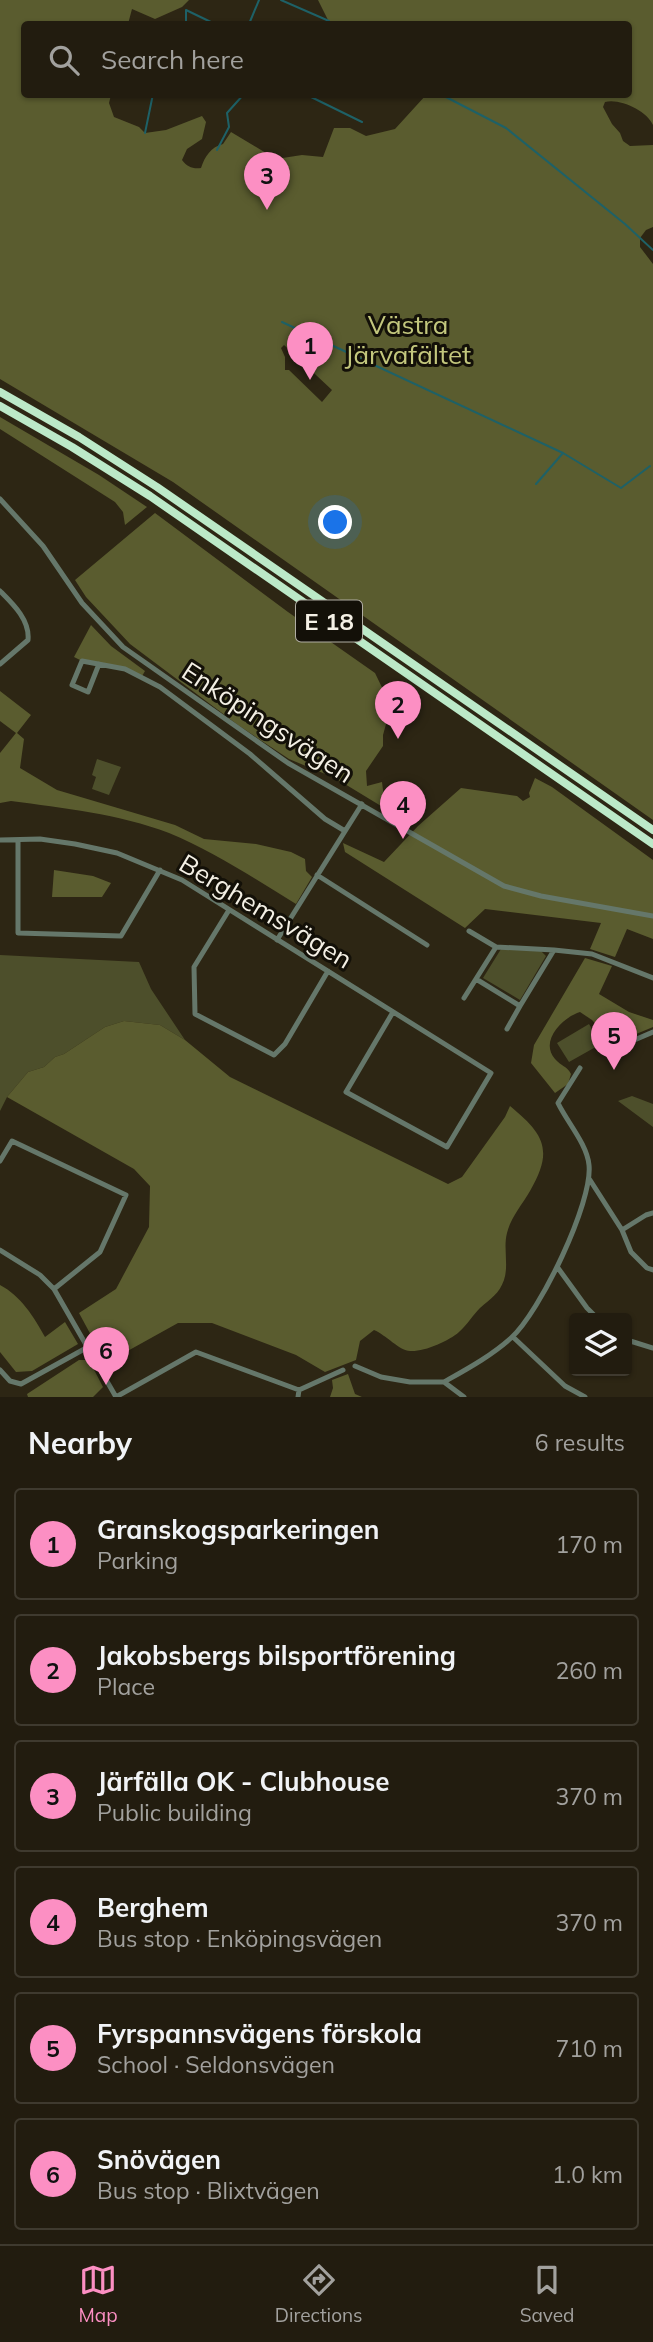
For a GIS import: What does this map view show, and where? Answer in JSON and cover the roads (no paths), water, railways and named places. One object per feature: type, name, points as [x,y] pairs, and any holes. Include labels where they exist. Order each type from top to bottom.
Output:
[{"type":"highway","name":"E 18","points":[[0,392],[79,437],[158,487],[653,830]]},
{"type":"highway","name":"E 18","points":[[0,406],[150,496],[653,845]]},
{"type":"street","name":"Enköpingsvägen","points":[[0,499],[43,545],[82,603],[123,647],[288,763],[504,886],[541,896],[653,916]]},
{"type":"street","points":[[0,591],[12,603],[29,630],[28,640],[0,664]]},
{"type":"street","points":[[99,664],[88,692],[72,685],[82,661],[99,664],[125,669],[160,687],[250,754],[325,818],[345,831]]},
{"type":"street","points":[[277,940],[362,804]]},
{"type":"street","name":"Berghemsvägen","points":[[0,840],[40,839],[75,844],[117,853],[160,870],[181,880],[491,1073],[447,1147],[346,1092],[393,1013]]},
{"type":"street","points":[[18,840],[18,933],[121,936],[160,870]]},
{"type":"street","points":[[317,876],[427,945]]},
{"type":"street","points":[[229,910],[194,967],[195,1014],[274,1055],[285,1044],[328,971]]},
{"type":"street","points":[[468,931],[496,947],[592,954],[653,978]]},
{"type":"street","points":[[464,998],[496,947]]},
{"type":"street","points":[[508,1029],[554,950]]},
{"type":"street","points":[[476,979],[520,1006]]},
{"type":"street","points":[[632,1041],[653,1032]]},
{"type":"street","points":[[355,1366],[381,1377],[444,1382],[487,1357],[513,1337],[540,1301],[558,1268],[590,1180],[588,1156],[558,1103],[580,1068]]},
{"type":"street","points":[[0,1161],[12,1141],[126,1195],[100,1252],[54,1289]]},
{"type":"street","points":[[590,1180],[622,1230],[631,1252],[647,1268],[653,1270]]},
{"type":"street","points":[[622,1230],[646,1214],[653,1213]]},
{"type":"street","points":[[0,1250],[40,1275],[54,1289],[116,1397],[196,1352],[299,1394],[343,1370]]},
{"type":"street","points":[[558,1268],[592,1313]]},
{"type":"street","points":[[513,1337],[565,1386],[585,1397]]},
{"type":"street","points":[[632,1342],[653,1348]]},
{"type":"street","points":[[0,1370],[10,1381],[22,1384],[88,1347]]},
{"type":"street","points":[[444,1382],[464,1397]]},
{"type":"waterway","points":[[250,21],[259,0]]},
{"type":"waterway","points":[[281,0],[329,21]]},
{"type":"waterway","points":[[186,21],[186,10],[209,21]]},
{"type":"waterway","points":[[145,133],[152,98]]},
{"type":"waterway","points":[[217,150],[229,127],[227,113],[240,98]]},
{"type":"waterway","points":[[313,98],[362,122]]},
{"type":"waterway","points":[[448,98],[506,128],[625,224],[653,250]]},
{"type":"waterway","points":[[282,322],[563,453]]},
{"type":"waterway","points":[[536,484],[563,453],[621,488],[650,466]]},
{"type":"place","name":"Järfälla OK - Clubhouse","points":[[267,210]]},
{"type":"place","name":"Granskogsparkeringen","points":[[310,380]]},
{"type":"place","name":"Jakobsbergs bilsportförening","points":[[398,739]]},
{"type":"place","name":"Berghem","points":[[403,839]]},
{"type":"place","name":"Fyrspannsvägens förskola","points":[[614,1070]]},
{"type":"place","name":"Snövägen","points":[[106,1385]]},
{"type":"park label","name":"Västra Järvafältet","points":[[408,339]]}]
